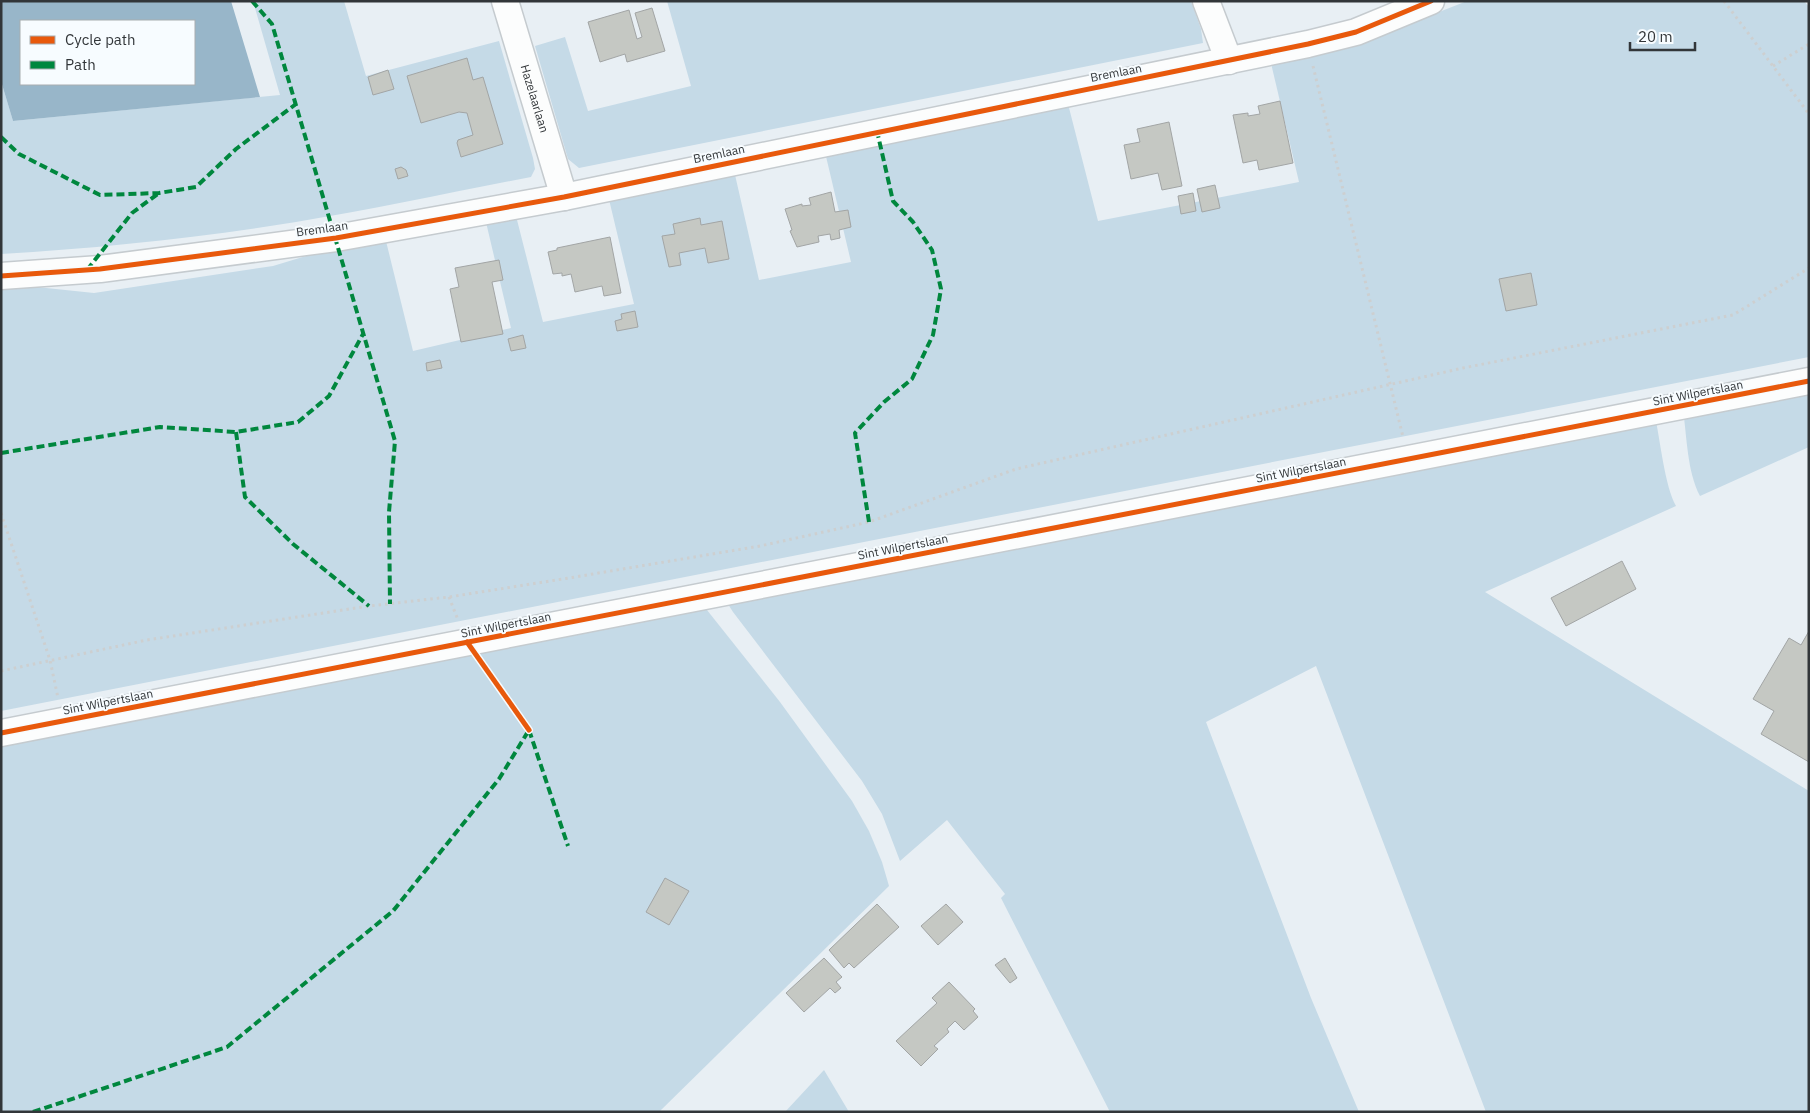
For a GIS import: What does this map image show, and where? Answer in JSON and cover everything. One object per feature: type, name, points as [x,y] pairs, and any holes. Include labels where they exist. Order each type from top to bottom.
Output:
[{"type":"street","name":"Hazelaarlaan","points":[[505,1],[564,197]]},
{"type":"street","points":[[1206,1],[1229,61]]},
{"type":"street","name":"Bremlaan","points":[[1,276],[100,269],[336,238],[564,197],[1308,44],[1356,32],[1431,1]]},
{"type":"street","name":"Sint Wilpertslaan","points":[[1,733],[1809,381]]},
{"type":"path","points":[[1724,1],[1809,114]]},
{"type":"path","points":[[1308,44],[1409,460]]},
{"type":"path","points":[[1773,66],[1809,44]]},
{"type":"path","points":[[1,670],[146,640],[369,606],[458,596],[760,546],[869,522],[1016,469],[1472,366],[1733,315],[1809,268]]},
{"type":"path","points":[[1,513],[50,660],[64,721]]},
{"type":"shaded area","points":[[1,1],[231,1],[260,97],[13,121],[1,81]]},
{"type":"shaded area","points":[[253,1],[344,1],[366,76],[499,41],[533,158],[535,169],[531,177],[355,212],[259,228],[149,242],[1,254],[1,81],[13,121],[280,95]]},
{"type":"shaded area","points":[[667,1],[1191,1],[1201,29],[1203,43],[579,168],[568,159],[535,46],[565,37],[588,111],[691,86]]},
{"type":"shaded area","points":[[1467,1],[1804,1],[1809,7],[1809,357],[1,711],[1,285],[8,284],[94,293],[273,266],[349,243],[385,237],[413,351],[511,328],[485,218],[515,212],[543,322],[634,304],[607,191],[733,166],[759,280],[851,262],[824,148],[1067,100],[1098,221],[1299,182],[1270,59],[1368,40]]},
{"type":"shaded area","points":[[1809,386],[1809,447],[1700,496],[1692,476],[1683,410]]},
{"type":"shaded area","points":[[1655,416],[1666,475],[1676,506],[1485,592],[1809,791],[1809,1112],[1486,1112],[1316,666],[1206,722],[1311,998],[1359,1112],[1110,1112],[1001,898],[1005,894],[947,820],[900,861],[882,814],[862,781],[726,601]]},
{"type":"shaded area","points":[[703,605],[780,702],[852,801],[869,831],[882,862],[889,886],[659,1112],[1,1112],[1,744]]},
{"type":"shaded area","points":[[824,1070],[849,1112],[785,1112]]},
{"type":"building","points":[[652,8],[665,51],[627,62],[625,54],[600,62],[588,22],[629,10],[637,39],[642,37],[635,13]]},
{"type":"building","points":[[467,58],[473,80],[483,77],[503,144],[461,157],[457,143],[458,140],[473,135],[467,113],[459,112],[421,123],[407,76]]},
{"type":"building","points":[[388,70],[394,89],[373,95],[368,77]]},
{"type":"building","points":[[1280,101],[1293,163],[1259,170],[1257,160],[1243,163],[1233,115],[1248,113],[1248,116],[1260,114],[1258,106]]},
{"type":"building","points":[[1169,122],[1182,186],[1162,190],[1158,173],[1131,179],[1124,145],[1140,142],[1137,129]]},
{"type":"building","points":[[401,167],[406,170],[408,176],[398,179],[395,169]]},
{"type":"building","points":[[1215,185],[1220,208],[1202,212],[1197,189]]},
{"type":"building","points":[[831,192],[835,212],[848,210],[851,227],[839,230],[840,238],[831,240],[830,234],[818,236],[819,242],[797,247],[790,231],[792,230],[785,209],[802,204],[802,206],[811,205],[809,198]]},
{"type":"building","points":[[1193,193],[1196,211],[1181,214],[1178,196]]},
{"type":"building","points":[[700,218],[701,225],[722,221],[729,259],[708,263],[705,248],[679,253],[681,265],[669,267],[662,236],[675,234],[673,224]]},
{"type":"building","points":[[610,237],[621,293],[604,296],[602,286],[575,292],[571,274],[562,276],[562,273],[553,274],[548,252],[557,250],[557,248]]},
{"type":"building","points":[[499,260],[503,280],[492,282],[503,334],[461,342],[450,289],[459,287],[455,268]]},
{"type":"building","points":[[1531,273],[1537,305],[1506,311],[1499,279]]},
{"type":"building","points":[[635,311],[638,327],[617,331],[615,321],[622,319],[621,314]]},
{"type":"building","points":[[523,335],[526,348],[511,351],[508,339]]},
{"type":"building","points":[[440,360],[442,368],[427,371],[426,363]]},
{"type":"building","points":[[1622,561],[1636,589],[1566,626],[1551,598]]},
{"type":"building","points":[[1809,631],[1809,762],[1761,734],[1774,711],[1753,699],[1789,638],[1801,645]]},
{"type":"building","points":[[665,878],[689,891],[669,925],[646,912]]},
{"type":"building","points":[[877,904],[899,927],[854,968],[849,963],[844,968],[829,950]]},
{"type":"building","points":[[946,904],[963,922],[938,945],[921,926]]},
{"type":"building","points":[[824,958],[842,977],[836,982],[841,988],[835,993],[830,988],[804,1012],[786,993]]},
{"type":"building","points":[[1005,958],[1017,978],[1010,983],[995,965]]},
{"type":"building","points":[[949,982],[975,1009],[973,1011],[978,1017],[964,1030],[955,1021],[947,1029],[949,1032],[934,1046],[938,1049],[921,1066],[896,1041],[937,1003],[932,998]]},
{"type":"marked path","points":[[252,1],[272,24],[395,441],[389,512],[390,604]]},
{"type":"marked path","points":[[1,137],[19,154],[100,195],[159,193],[196,187],[236,149],[296,104]]},
{"type":"marked path","points":[[869,522],[855,433],[884,402],[912,379],[933,335],[941,289],[932,250],[913,222],[893,201],[877,131]]},
{"type":"marked path","points":[[87,270],[132,213],[159,193]]},
{"type":"marked path","points":[[1,453],[160,427],[236,432],[298,422],[329,396],[363,334]]},
{"type":"marked path","points":[[236,432],[245,497],[293,544],[369,606]]},
{"type":"marked path","points":[[529,730],[568,846]]},
{"type":"marked path","points":[[33,1112],[227,1047],[393,911],[499,779],[529,730]]},
{"type":"cycle path","points":[[1,276],[100,269],[336,238],[564,197],[1308,44],[1356,32],[1431,1]]},
{"type":"cycle path","points":[[1,733],[1809,381]]},
{"type":"cycle path","points":[[467,642],[529,730]]}]
